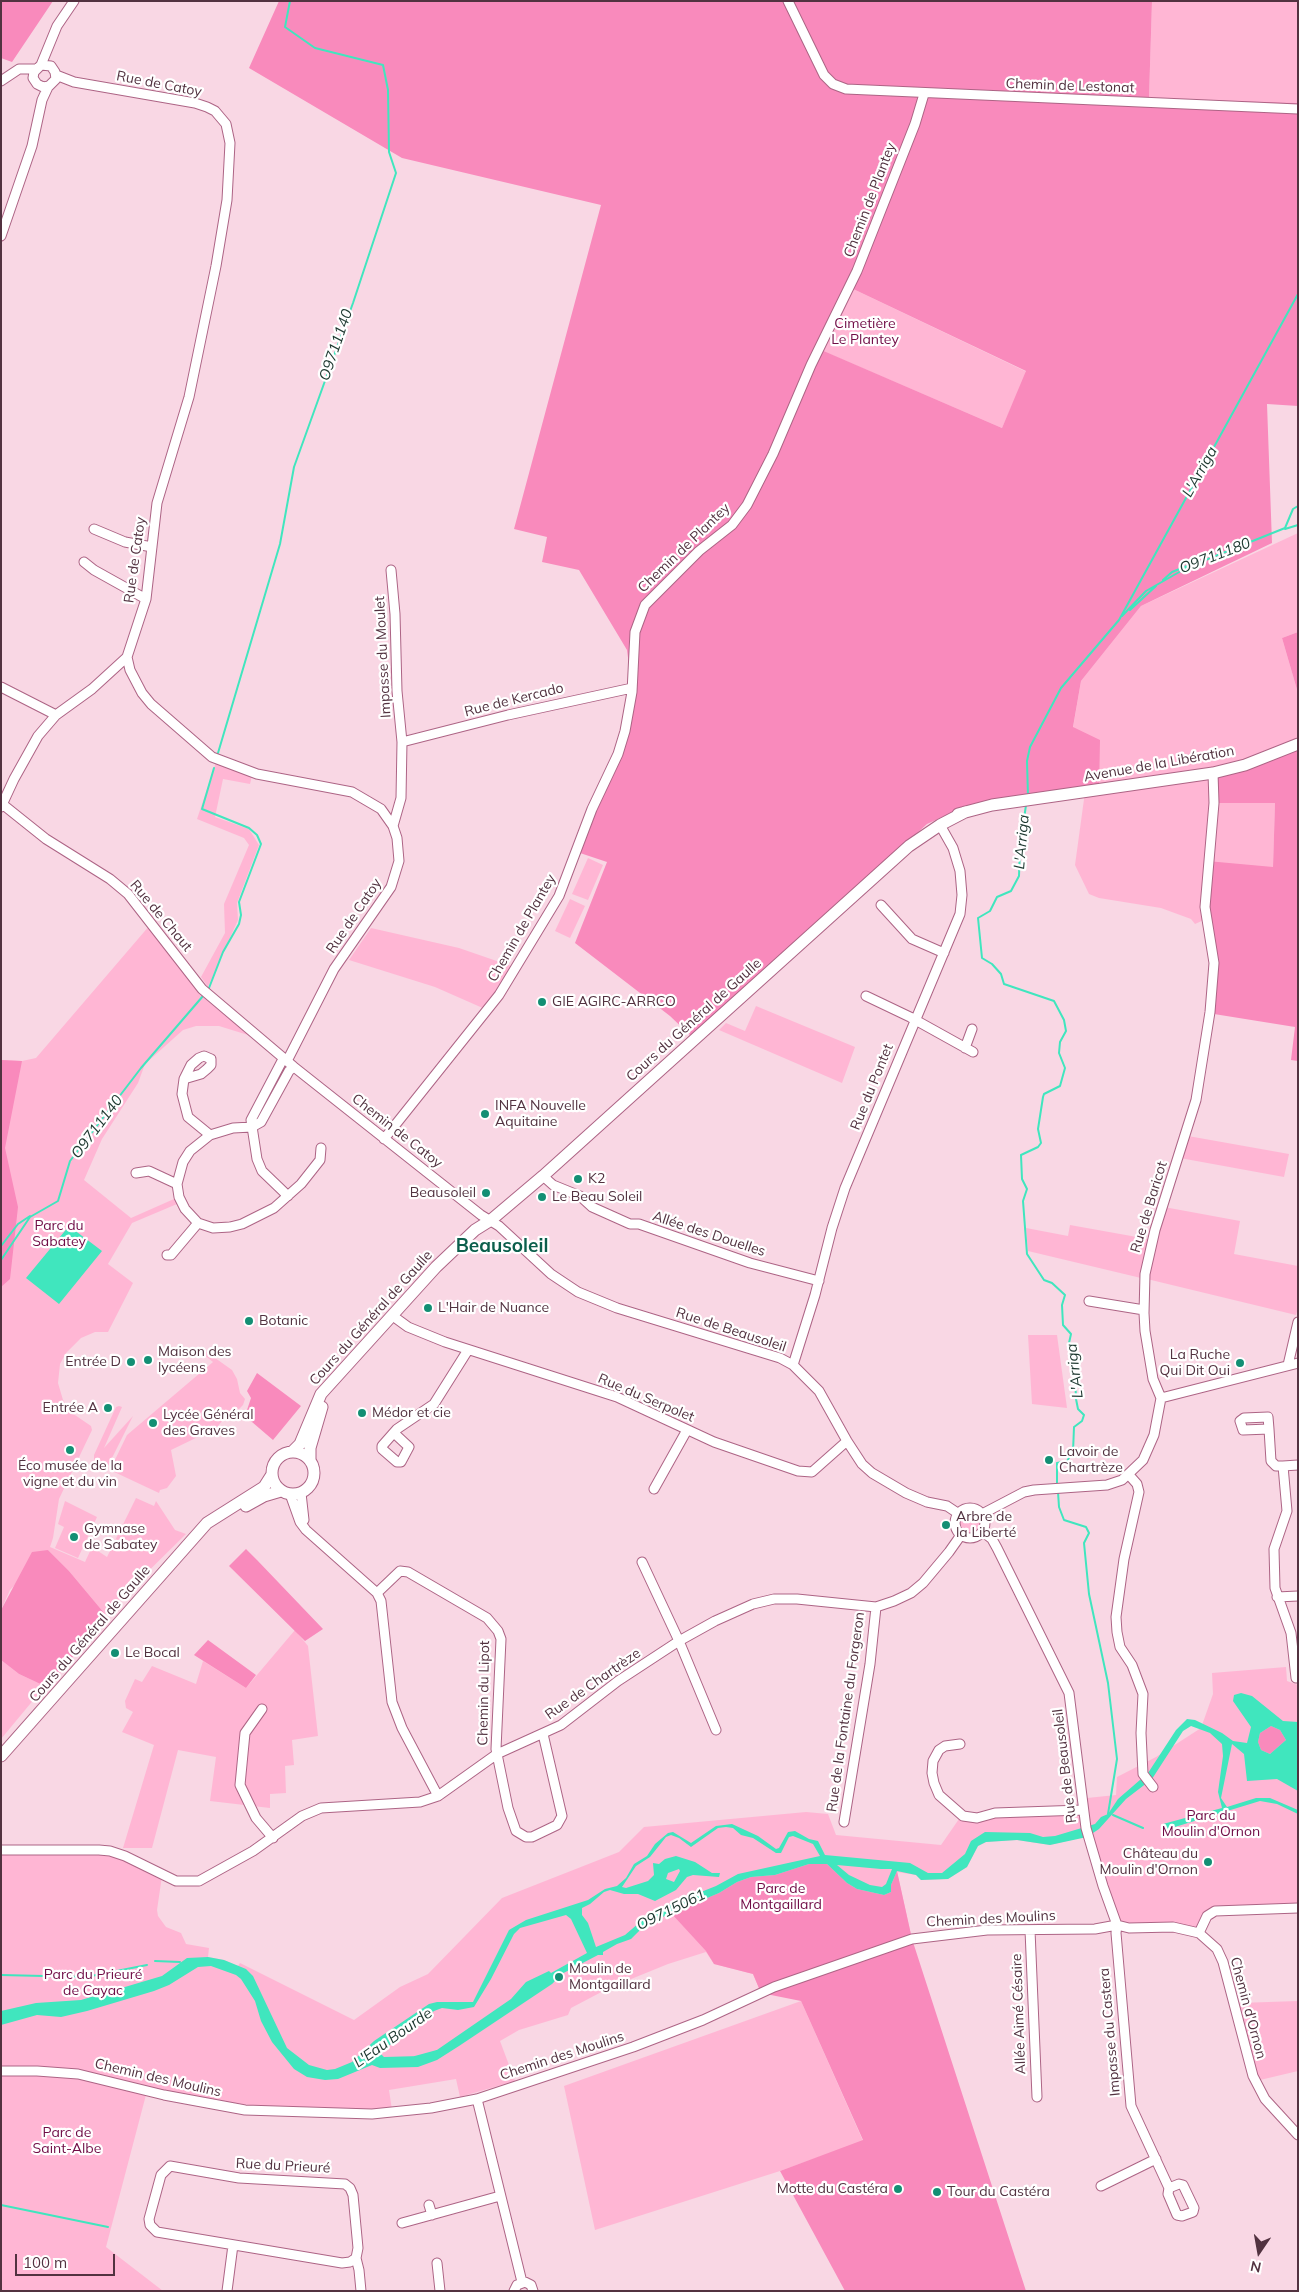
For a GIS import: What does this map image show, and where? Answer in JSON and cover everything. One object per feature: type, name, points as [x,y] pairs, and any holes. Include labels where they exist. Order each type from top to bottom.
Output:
[{"type":"main road","name":"Avenue de la Libération","points":[[1021,802],[1213,773],[1244,765],[1298,744]]},
{"type":"main road","name":"Cours du Général de Gaulle","points":[[310,1460],[310,1448],[321,1410],[327,1398],[436,1267],[475,1230],[491,1220],[543,1176],[933,824],[965,812],[1021,802]]},
{"type":"main road","name":"Cours du Général de Gaulle","points":[[915,841],[965,812]]},
{"type":"main road","name":"Cours du Général de Gaulle","points":[[292,1452],[300,1444],[321,1394],[391,1320],[485,1229],[491,1220]]},
{"type":"main road","points":[[292,1452],[305,1456],[310,1460],[313,1466],[314,1479],[311,1484],[291,1493],[276,1487],[272,1476],[272,1466],[278,1458],[292,1452]]},
{"type":"main road","name":"Cours du Général de Gaulle","points":[[4,1754],[200,1531],[215,1517],[264,1487],[272,1476]]},
{"type":"main road","name":"Cours du Général de Gaulle","points":[[200,1531],[264,1496],[291,1493]]},
{"type":"street","points":[[47,86],[34,82],[36,69],[62,16],[74,1]]},
{"type":"street","name":"Chemin de Lestonat","points":[[788,1],[824,75],[840,88],[924,94],[1298,110]]},
{"type":"street","points":[[1,236],[35,137],[42,100],[47,86],[56,75],[51,66],[50,58],[53,36]]},
{"type":"street","points":[[1,81],[13,72],[23,68],[36,69],[51,66]]},
{"type":"street","name":"Rue de Catoy","points":[[56,75],[74,82],[195,103],[206,107],[214,111],[226,124],[230,143],[227,200],[203,334],[189,397],[157,504],[146,599],[127,657],[130,670],[142,693],[162,714],[212,757],[257,774],[352,792],[381,809],[393,826],[399,851],[399,861],[391,887],[334,968],[288,1062]]},
{"type":"street","name":"Rue de Catoy","points":[[47,86],[74,82]]},
{"type":"street","name":"Chemin de Plantey","points":[[384,1139],[500,994],[559,896],[592,809],[618,754],[625,731],[632,688],[635,632],[645,605],[699,551],[732,525],[747,505],[773,454],[818,349],[857,271],[915,124],[924,94]]},
{"type":"street","points":[[94,529],[125,542],[152,547]]},
{"type":"street","points":[[84,562],[94,570],[146,599]]},
{"type":"street","name":"Impasse du Moulet","points":[[391,570],[396,614],[397,692],[402,742],[401,798],[393,826]]},
{"type":"street","points":[[1,805],[38,736],[56,715],[92,689],[127,657]]},
{"type":"street","points":[[1,687],[56,715]]},
{"type":"street","name":"Rue de Kercado","points":[[402,742],[531,710],[632,688]]},
{"type":"street","name":"Rue de Baricot","points":[[1161,1398],[1153,1378],[1144,1310],[1148,1254],[1189,1126],[1204,1054],[1214,971],[1205,907],[1214,803],[1213,773]]},
{"type":"street","name":"Rue de Chaut","points":[[1,805],[46,839],[110,879],[128,894],[202,989],[288,1062]]},
{"type":"street","name":"Rue du Pontet","points":[[793,1365],[819,1281],[839,1203],[957,923],[962,895],[956,859],[940,825]]},
{"type":"street","points":[[886,907],[912,939],[944,953]]},
{"type":"street","points":[[866,996],[874,1005],[915,1021],[969,1050],[972,1029]]},
{"type":"street","points":[[288,1062],[252,1116],[257,1159],[262,1171],[288,1196]]},
{"type":"street","points":[[288,1062],[289,1072],[261,1122],[252,1127],[233,1128],[210,1135],[190,1151],[183,1162],[177,1184],[179,1197],[185,1209],[198,1223],[213,1228],[236,1226],[274,1208],[288,1196],[301,1184],[320,1160],[322,1148]]},
{"type":"street","name":"Chemin de Catoy","points":[[288,1062],[384,1139],[491,1220]]},
{"type":"street","points":[[184,1079],[182,1094],[186,1112],[193,1122],[210,1135]]},
{"type":"street","points":[[136,1172],[148,1171],[177,1184]]},
{"type":"street","name":"Allée des Douelles","points":[[543,1176],[553,1185],[580,1196],[592,1207],[630,1224],[639,1224],[731,1258],[819,1281]]},
{"type":"street","name":"Rue de Beausoleil","points":[[491,1220],[551,1274],[578,1292],[637,1315],[780,1358],[793,1365],[819,1392],[865,1467],[883,1481],[927,1502],[947,1506],[958,1514]]},
{"type":"street","points":[[167,1255],[171,1255],[198,1223]]},
{"type":"street","points":[[1089,1301],[1144,1310]]},
{"type":"street","name":"Rue du Serpolet","points":[[391,1320],[468,1350],[617,1397],[714,1442],[805,1473],[816,1469],[848,1441]]},
{"type":"street","points":[[982,1514],[1029,1491],[1054,1487],[1107,1485],[1129,1475],[1143,1460],[1149,1447],[1157,1422],[1161,1398],[1293,1364],[1298,1322]]},
{"type":"street","points":[[394,1433],[410,1419],[434,1404],[468,1350]]},
{"type":"street","points":[[1269,1429],[1271,1462],[1276,1466],[1298,1465]]},
{"type":"street","points":[[658,1487],[687,1430]]},
{"type":"street","points":[[1284,1466],[1287,1511],[1273,1556],[1275,1588],[1291,1633],[1296,1678]]},
{"type":"street","points":[[1129,1475],[1137,1484],[1139,1492],[1124,1559],[1116,1624],[1120,1647],[1132,1665],[1142,1694],[1143,1774],[1153,1787]]},
{"type":"street","points":[[291,1493],[300,1522],[306,1530],[377,1592],[381,1601],[392,1702],[402,1728],[438,1796]]},
{"type":"street","points":[[971,1508],[982,1514],[985,1522],[983,1532],[974,1538],[961,1535],[956,1528],[958,1514],[971,1508]]},
{"type":"street","name":"Rue de Beausoleil","points":[[983,1532],[992,1539],[998,1548],[1069,1693],[1082,1810],[1111,1912],[1117,1925]]},
{"type":"street","name":"Rue de Chartrèze","points":[[1,1850],[110,1851],[125,1856],[162,1876],[187,1883],[206,1878],[273,1838],[302,1816],[321,1808],[420,1802],[438,1796],[498,1754],[543,1734],[577,1715],[618,1681],[680,1641],[715,1621],[753,1604],[774,1599],[797,1599],[876,1607],[911,1593],[935,1570],[961,1535]]},
{"type":"street","points":[[641,1568],[680,1641],[716,1730]]},
{"type":"street","name":"Chemin du Lipot","points":[[377,1592],[400,1571],[408,1572],[486,1618],[498,1630],[501,1639],[495,1747],[498,1754]]},
{"type":"street","points":[[1277,1597],[1298,1596]]},
{"type":"street","name":"Rue de la Fontaine du Forgeron","points":[[844,1822],[870,1664],[876,1607]]},
{"type":"street","points":[[262,1709],[245,1733],[240,1785],[256,1818],[273,1838]]},
{"type":"street","points":[[498,1754],[508,1808],[516,1831],[521,1836],[532,1837],[557,1824],[562,1816],[543,1734]]},
{"type":"street","points":[[960,1744],[945,1746],[939,1750],[933,1762],[932,1773],[939,1795],[963,1816],[977,1818],[995,1813],[1082,1810]]},
{"type":"street","points":[[1117,1925],[1129,1928],[1173,1927],[1199,1932],[1208,1916],[1215,1911],[1298,1908]]},
{"type":"street","name":"Chemin des Moulins","points":[[1,2071],[78,2074],[178,2098],[245,2110],[372,2114],[431,2108],[476,2099],[660,2037],[774,1987],[912,1939],[958,1932],[1096,1929],[1117,1925]]},
{"type":"street","name":"Impasse du Castera","points":[[1117,1925],[1116,1934],[1131,2106],[1169,2188]]},
{"type":"street","name":"Allée Aimé Césaire","points":[[1030,1930],[1036,2097]]},
{"type":"street","name":"Chemin d'Ornon","points":[[1199,1932],[1211,1942],[1221,1957],[1256,2082],[1271,2107],[1298,2135]]},
{"type":"street","points":[[476,2099],[522,2282]]},
{"type":"street","points":[[1101,2186],[1156,2159]]},
{"type":"street","name":"Rue du Prieuré","points":[[174,2166],[239,2178],[346,2184],[350,2188],[353,2195],[358,2245],[356,2258],[350,2262],[342,2263],[233,2245],[160,2233],[152,2228],[149,2219],[161,2175],[165,2169],[174,2166]]},
{"type":"street","points":[[402,2223],[500,2196]]},
{"type":"street","points":[[428,2205],[432,2215]]},
{"type":"street","points":[[226,2291],[233,2245]]},
{"type":"street","points":[[356,2258],[361,2291]]},
{"type":"street","points":[[440,2268],[440,2291]]},
{"type":"street","points":[[514,2291],[517,2285],[522,2282],[528,2283],[533,2291]]},
{"type":"green space","points":[[1,1],[53,1],[12,62],[1,58]]},
{"type":"green space","points":[[279,1],[1152,1],[1149,98],[1298,103],[1298,406],[1267,404],[1272,543],[1141,606],[1081,681],[1073,727],[1100,740],[1099,790],[960,809],[927,824],[693,1038],[670,1016],[575,943],[607,862],[577,852],[618,754],[632,688],[627,650],[579,570],[542,562],[547,537],[514,529],[601,205],[402,158],[249,68]],"holes":[[[849,287],[1026,371],[1002,428],[819,349]]]},
{"type":"green space","points":[[1152,1],[1298,1],[1298,103],[1149,98]]},
{"type":"green space","name":"Cimetière Le Plantey","points":[[849,287],[1027,372],[1002,428],[818,349]]},
{"type":"green space","points":[[1298,533],[1298,632],[1282,638],[1298,693],[1298,744],[1214,803],[1275,803],[1273,867],[1206,919],[1195,924],[1191,919],[1161,908],[1099,898],[1089,894],[1075,865],[1085,792],[1073,728],[1081,681],[1141,606]]},
{"type":"green space","points":[[1298,632],[1298,693],[1282,638]]},
{"type":"green space","points":[[1298,744],[1298,1061],[1291,1060],[1295,1027],[1214,1014],[1208,931],[1207,861],[1273,867],[1275,803],[1214,803],[1213,773]]},
{"type":"green space","points":[[216,762],[252,776],[250,784],[223,779],[215,817],[249,829],[259,845],[237,903],[238,920],[208,987],[201,977],[225,933],[224,904],[249,845],[244,838],[197,819]]},
{"type":"green space","points":[[588,858],[603,865],[588,900],[572,894]]},
{"type":"green space","points":[[570,899],[585,906],[570,938],[555,931]]},
{"type":"green space","name":"Parc du Sabatey","points":[[150,925],[203,997],[258,1043],[248,1035],[219,1026],[196,1026],[183,1030],[145,1064],[138,1083],[102,1139],[84,1180],[131,1218],[174,1199],[177,1204],[132,1223],[108,1264],[133,1283],[108,1332],[95,1332],[81,1338],[66,1353],[60,1364],[58,1383],[63,1400],[72,1413],[91,1426],[92,1430],[59,1499],[50,1547],[85,1562],[92,1547],[107,1557],[136,1498],[154,1506],[156,1501],[175,1530],[186,1534],[105,1614],[69,1571],[48,1550],[10,1590],[1,1610],[1,1060],[22,1061],[36,1058]]},
{"type":"green space","points":[[371,928],[459,948],[514,967],[485,1009],[435,987],[349,960]]},
{"type":"green space","points":[[756,1006],[855,1047],[842,1083],[719,1030],[726,1023],[745,1031]]},
{"type":"green space","points":[[1,1060],[22,1061],[5,1148],[18,1207],[10,1279],[1,1287]]},
{"type":"green space","points":[[1188,1136],[1289,1154],[1284,1177],[1180,1158]]},
{"type":"green space","points":[[1164,1207],[1240,1221],[1234,1254],[1298,1266],[1298,1308],[1296,1315],[1147,1279]]},
{"type":"green space","points":[[1070,1225],[1148,1239],[1141,1278],[1028,1251],[1026,1228],[1068,1236]]},
{"type":"green space","points":[[1028,1335],[1057,1335],[1067,1408],[1032,1404]]},
{"type":"green space","points":[[198,1348],[201,1348],[232,1370],[237,1379],[240,1393],[245,1399],[243,1405],[230,1418],[222,1421],[209,1438],[204,1434],[171,1450],[176,1476],[167,1488],[160,1490],[159,1493],[110,1470],[127,1435],[213,1362]]},
{"type":"green space","points":[[257,1373],[301,1406],[273,1440],[245,1416],[251,1398],[247,1391]]},
{"type":"green space","points":[[116,1407],[122,1407],[104,1448],[133,1416],[107,1468],[94,1462],[94,1455]]},
{"type":"green space","name":"Gymnase de Sabatey","points":[[65,1501],[97,1517],[78,1558],[55,1548],[64,1527],[58,1524]]},
{"type":"green space","points":[[970,1513],[977,1516],[980,1523],[977,1530],[970,1533],[963,1530],[960,1523],[963,1516]]},
{"type":"green space","points":[[246,1549],[323,1629],[305,1641],[229,1566]]},
{"type":"green space","points":[[48,1550],[69,1571],[105,1614],[49,1688],[19,1674],[1,1660],[1,1610],[32,1552]]},
{"type":"green space","points":[[295,1630],[308,1646],[318,1736],[292,1740],[294,1765],[285,1766],[286,1793],[270,1794],[270,1808],[210,1801],[216,1757],[178,1750],[152,1848],[123,1848],[154,1745],[122,1732],[133,1712],[126,1708],[125,1701],[135,1679],[142,1682],[152,1666],[196,1684],[203,1661],[246,1688]]},
{"type":"green space","points":[[208,1640],[256,1675],[246,1688],[194,1655]]},
{"type":"green space","points":[[1,1660],[19,1674],[45,1686],[1,1739]]},
{"type":"green space","points":[[1286,1667],[1287,1681],[1298,1685],[1298,1906],[1215,1911],[1199,1932],[1117,1925],[1088,1836],[1050,1845],[1017,1840],[986,1842],[978,1846],[967,1867],[948,1879],[921,1880],[916,1875],[897,1872],[912,1939],[761,1993],[753,1974],[714,1964],[706,1952],[668,1964],[609,1988],[571,2008],[568,2015],[519,2030],[500,2041],[515,2081],[460,2097],[456,2079],[389,2090],[392,2110],[272,2108],[227,2102],[224,2107],[147,2091],[106,2247],[163,2291],[1,2291],[1,1850],[99,1850],[162,1876],[157,1910],[158,1916],[166,1927],[181,1933],[186,1944],[209,1948],[208,1957],[224,1960],[238,1966],[240,1963],[354,2020],[400,1987],[428,1974],[502,1898],[619,1852],[644,1827],[806,1812],[828,1814],[836,1835],[941,1845],[963,1816],[1082,1810],[1087,1819],[1087,1798],[1116,1795],[1117,1777],[1156,1757],[1201,1728],[1213,1694],[1212,1673]]},
{"type":"green space","points":[[1271,1726],[1280,1730],[1286,1740],[1270,1754],[1261,1750],[1258,1742],[1260,1733]]},
{"type":"green space","name":"Parc de Montgaillard","points":[[809,1864],[827,1864],[847,1883],[857,1889],[884,1895],[891,1892],[891,1885],[897,1871],[912,1939],[1026,2291],[845,2291],[780,2171],[863,2140],[801,2001],[761,1993],[753,1974],[714,1964],[706,1951],[671,1913],[751,1877],[775,1875]]},
{"type":"green space","points":[[801,2001],[863,2141],[780,2171],[595,2230],[564,2086]]},
{"type":"green space","points":[[1298,2001],[1298,2071],[1260,2080],[1239,2003]]},
{"type":"water","points":[[69,1226],[102,1251],[59,1304],[26,1278]]},
{"type":"water","name":"L'Eau Bourde","points":[[1241,1693],[1252,1696],[1283,1721],[1298,1722],[1298,1791],[1277,1779],[1247,1781],[1244,1754],[1232,1744],[1221,1798],[1227,1807],[1256,1798],[1270,1798],[1298,1810],[1298,1814],[1277,1804],[1260,1801],[1165,1830],[1162,1828],[1163,1824],[1222,1808],[1218,1792],[1223,1756],[1222,1744],[1210,1733],[1191,1726],[1183,1731],[1152,1779],[1126,1799],[1099,1829],[1087,1837],[1050,1845],[1017,1840],[986,1842],[978,1846],[967,1867],[948,1879],[921,1880],[916,1875],[897,1871],[891,1885],[891,1892],[884,1895],[857,1889],[847,1883],[827,1864],[809,1864],[775,1875],[751,1877],[737,1882],[719,1893],[646,1924],[631,1939],[617,1944],[603,1952],[603,1955],[598,1955],[554,1978],[555,1981],[552,1984],[459,2046],[437,2060],[418,2067],[380,2068],[372,2065],[338,2079],[325,2080],[307,2077],[294,2069],[272,2042],[261,2021],[255,2001],[241,1979],[236,1975],[211,1966],[198,1967],[169,1985],[154,1991],[87,2011],[61,2017],[37,2015],[1,2025],[1,2011],[36,2003],[81,2000],[162,1976],[187,1958],[208,1957],[224,1960],[246,1969],[253,1976],[287,2048],[309,2065],[327,2070],[335,2069],[352,2062],[374,2041],[429,2004],[437,2002],[473,2002],[509,1930],[526,1920],[588,1900],[605,1889],[617,1886],[626,1878],[634,1864],[647,1856],[655,1844],[668,1833],[673,1832],[691,1843],[716,1826],[732,1824],[758,1836],[776,1849],[779,1848],[788,1832],[795,1831],[809,1839],[818,1841],[825,1855],[910,1863],[928,1873],[942,1873],[965,1854],[971,1841],[985,1832],[1030,1833],[1043,1837],[1055,1836],[1095,1824],[1101,1817],[1108,1814],[1118,1799],[1148,1773],[1176,1730],[1187,1719],[1195,1720],[1222,1733],[1233,1741],[1247,1743],[1251,1727],[1233,1701],[1234,1695]],"holes":[[[1271,1726],[1280,1730],[1286,1740],[1270,1754],[1261,1750],[1258,1742],[1260,1733]],[[726,1827],[733,1828],[741,1835],[753,1838],[776,1853],[781,1853],[789,1837],[793,1836],[813,1844],[820,1856],[738,1874],[716,1886],[653,1911],[625,1935],[596,1947],[588,1923],[582,1915],[582,1908],[604,1892],[610,1890],[624,1894],[638,1894],[655,1901],[676,1890],[687,1877],[693,1875],[719,1877],[720,1873],[712,1873],[695,1862],[676,1856],[665,1859],[659,1864],[653,1863],[654,1875],[648,1881],[626,1888],[622,1887],[636,1866],[650,1857],[666,1837],[671,1835],[679,1838],[691,1847],[718,1828]],[[837,1865],[892,1869],[886,1884],[882,1887],[870,1885],[849,1875]],[[679,1869],[680,1871],[674,1882],[666,1879],[668,1873]],[[566,1915],[571,1919],[587,1953],[551,1973],[549,1971],[526,1982],[511,1999],[434,2052],[420,2056],[384,2057],[381,2054],[384,2049],[420,2024],[434,2011],[442,2008],[458,2010],[474,2007],[514,1934],[520,1928]]]},
{"type":"waterway","name":"O9711140","points":[[218,753],[280,544],[294,467],[353,303],[396,173],[389,152],[388,90],[383,65],[315,48],[285,27],[290,1]]},
{"type":"waterway","name":"L'Arriga","points":[[1028,796],[1027,761],[1030,747],[1061,688],[1119,620],[1298,294]]},
{"type":"waterway","name":"O9711180","points":[[1122,616],[1146,591],[1188,567],[1285,528],[1293,509],[1298,506]]},
{"type":"waterway","name":"O9711180","points":[[1285,529],[1298,525]]},
{"type":"waterway","name":"O9711180","points":[[1163,580],[1172,572],[1187,566]]},
{"type":"waterway","name":"O9711180","points":[[1130,610],[1156,586]]},
{"type":"waterway","name":"O9711140","points":[[209,988],[223,952],[239,924],[241,915],[239,902],[261,844],[257,835],[249,828],[202,809],[214,768]]},
{"type":"waterway","name":"L'Arriga","points":[[1026,805],[1020,847],[1019,876],[1011,891],[997,897],[990,911],[978,918],[982,958],[992,964],[1001,974],[1004,984],[1054,1001],[1064,1020],[1066,1031],[1060,1042],[1059,1053],[1065,1068],[1060,1086],[1044,1094],[1043,1097],[1038,1129],[1041,1143],[1038,1147],[1021,1155],[1022,1179],[1027,1189],[1023,1201],[1027,1254],[1044,1280],[1052,1283],[1065,1295],[1062,1305],[1063,1325],[1071,1334],[1069,1343],[1075,1374],[1076,1399],[1078,1409],[1084,1415],[1082,1421],[1074,1427],[1073,1452],[1067,1461],[1057,1463],[1057,1484]]},
{"type":"waterway","name":"O9711140","points":[[1,1260],[30,1217],[58,1201],[70,1161],[141,1068],[203,996]]},
{"type":"waterway","points":[[1,1246],[18,1224],[30,1216]]},
{"type":"waterway","name":"L'Arriga","points":[[1058,1492],[1059,1507],[1064,1520],[1086,1527],[1089,1533],[1084,1543],[1089,1594],[1108,1683],[1117,1759],[1108,1814]]},
{"type":"waterway","points":[[1113,1815],[1143,1828]]},
{"type":"waterway","points":[[155,1961],[180,1962]]},
{"type":"waterway","points":[[1,1975],[86,1977],[147,1965]]},
{"type":"waterway","name":"O9715061","points":[[415,2057],[437,2051]]},
{"type":"waterway","points":[[1,2205],[108,2227]]},
{"type":"place","name":"GIE AGIRC-ARRCO","points":[[542,1002]]},
{"type":"place","name":"INFA Nouvelle Aquitaine","points":[[485,1114]]},
{"type":"place","name":"K2","points":[[578,1179]]},
{"type":"place","name":"Beausoleil","points":[[486,1193]]},
{"type":"place","name":"Le Beau Soleil","points":[[542,1197]]},
{"type":"place","name":"L'Hair de Nuance","points":[[428,1308]]},
{"type":"place","name":"Botanic","points":[[249,1321]]},
{"type":"place","name":"Maison des lycéens","points":[[148,1360]]},
{"type":"place","name":"Entrée D","points":[[131,1362]]},
{"type":"place","name":"La Ruche Qui Dit Oui","points":[[1240,1363]]},
{"type":"place","name":"Entrée A","points":[[108,1408]]},
{"type":"place","name":"Médor et cie","points":[[362,1413]]},
{"type":"place","name":"Lycée Général des Graves","points":[[153,1423]]},
{"type":"place","name":"Éco musée de la vigne et du vin","points":[[70,1450]]},
{"type":"place","name":"Lavoir de Chartrèze","points":[[1049,1460]]},
{"type":"place","name":"Arbre de la Liberté","points":[[946,1525]]},
{"type":"place","name":"Gymnase de Sabatey","points":[[74,1537]]},
{"type":"place","name":"Le Bocal","points":[[115,1653]]},
{"type":"place","name":"Château du Moulin d'Ornon","points":[[1208,1862]]},
{"type":"place","name":"Moulin de Montgaillard","points":[[559,1977]]},
{"type":"place","name":"Motte du Castéra","points":[[898,2189]]},
{"type":"place","name":"Tour du Castéra","points":[[937,2192]]},
{"type":"district","name":"Beausoleil","points":[[502,1246]]},
{"type":"park label","name":"Parc du Moulin d'Ornon","points":[[1211,1824]]},
{"type":"park label","name":"Parc du Prieuré de Cayac","points":[[93,1984]]},
{"type":"park label","name":"Parc de Saint-Albe","points":[[67,2142]]}]
